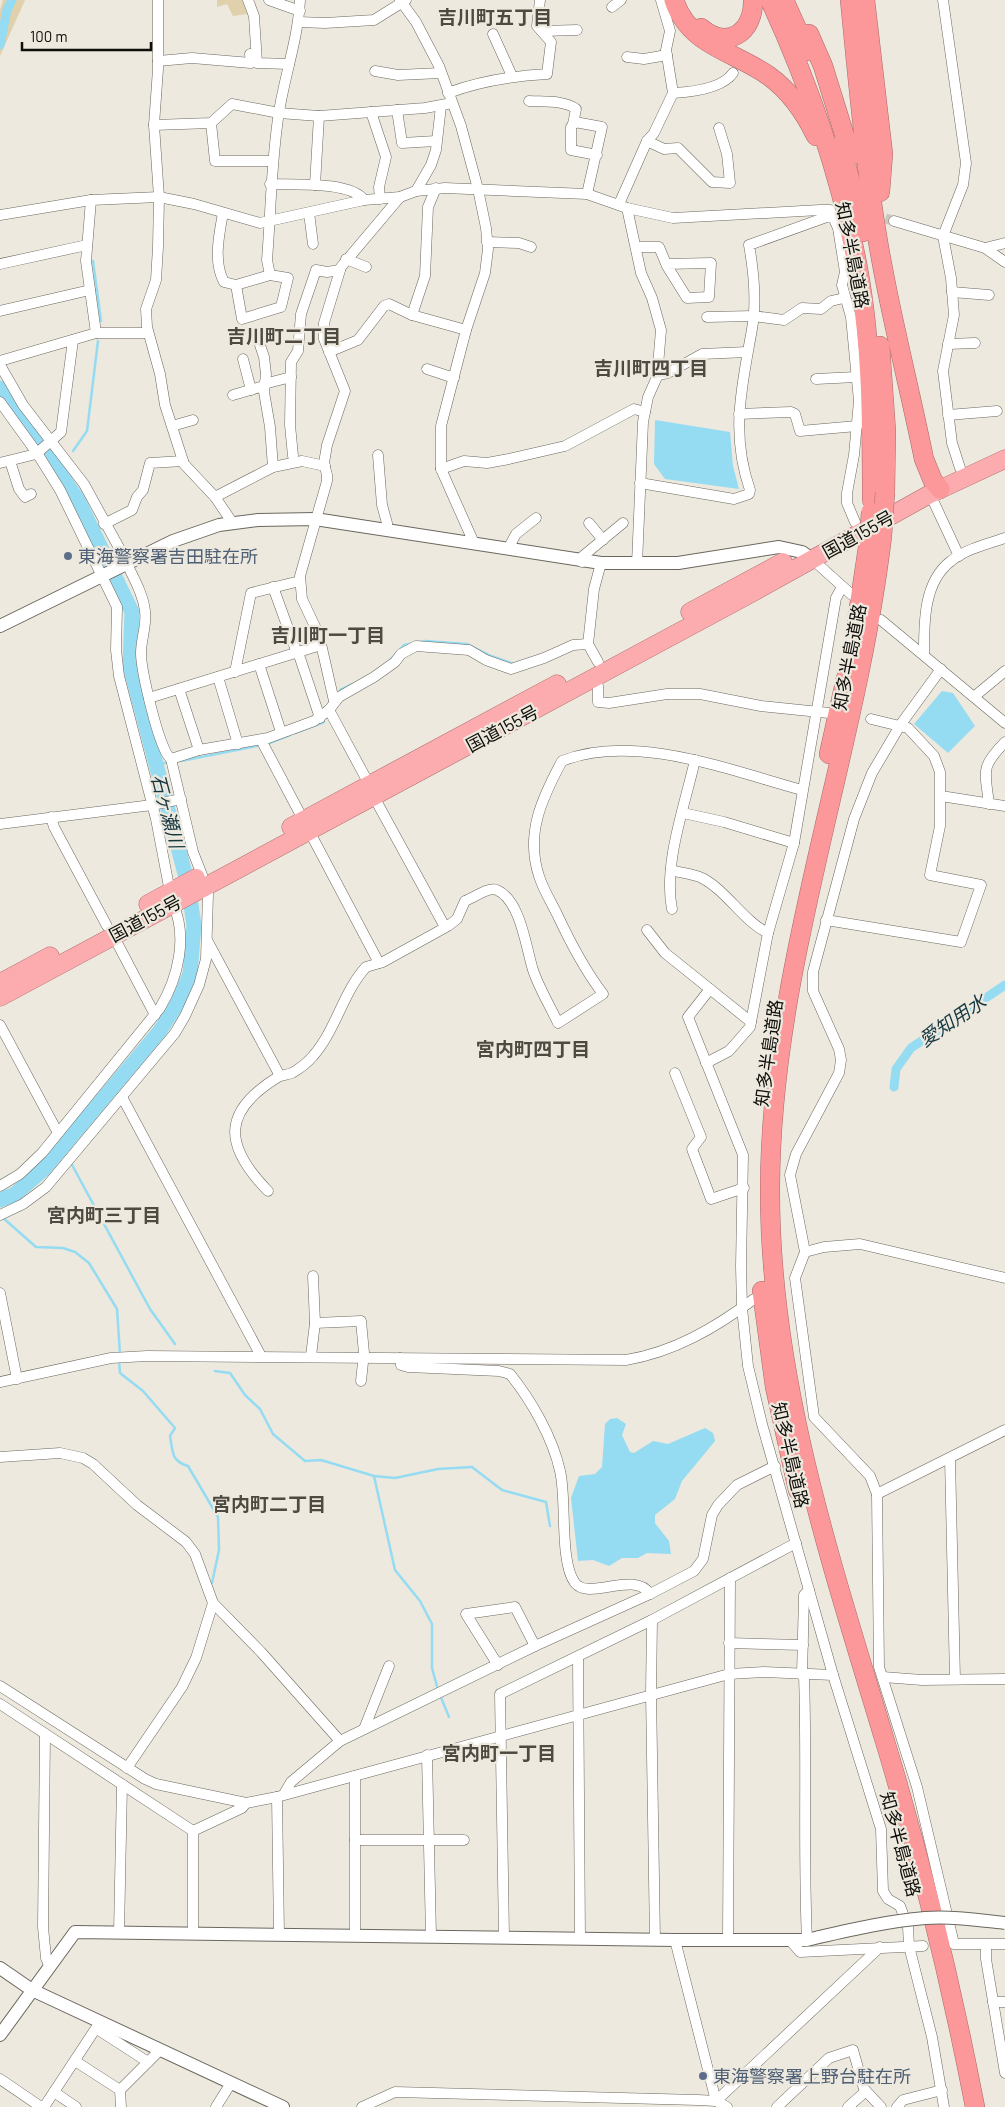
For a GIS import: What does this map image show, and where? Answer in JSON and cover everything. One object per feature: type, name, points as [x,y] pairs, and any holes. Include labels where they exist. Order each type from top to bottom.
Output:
[{"type":"highway","points":[[674,0],[686,24],[701,39],[768,75],[800,107],[819,143],[841,218],[851,233]]},
{"type":"highway","points":[[683,0],[689,14],[702,30],[718,38],[728,38],[746,29],[751,18],[753,0]]},
{"type":"highway","name":"知多半島道路","points":[[770,0],[796,57],[828,142],[851,233],[859,271],[879,497]]},
{"type":"highway","name":"知多半島道路","points":[[784,0],[817,77],[844,155],[856,199],[871,271],[878,326],[885,421],[876,539],[877,579],[851,716],[798,948],[782,1029],[771,1132],[771,1245],[775,1299],[786,1371],[807,1476],[928,1892],[975,2107]]},
{"type":"highway","points":[[795,0],[823,66],[840,119],[854,166],[856,199]]},
{"type":"highway","points":[[863,1],[883,154],[878,207],[936,485]]},
{"type":"highway","name":"国道155号","points":[[0,983],[110,931],[202,882],[807,556],[936,485],[960,468],[1005,447]]},
{"type":"highway","name":"国道155号","points":[[807,556],[855,522],[936,485],[1005,459]]},
{"type":"highway","name":"知多半島道路","points":[[876,539],[783,957],[770,1028],[758,1132],[758,1247],[768,1344],[787,1444],[820,1570],[914,1888],[962,2107]]},
{"type":"highway","name":"国道155号","points":[[0,997],[110,931]]},
{"type":"street","points":[[158,0],[158,61],[154,125],[159,197],[156,280],[146,309],[148,333],[183,461],[215,497],[232,522]]},
{"type":"street","points":[[248,0],[254,16],[257,63],[289,64]]},
{"type":"street","points":[[269,0],[299,16],[325,23],[374,20],[402,1],[416,22],[441,72],[461,126],[478,189],[487,242],[488,258],[485,273],[466,330],[442,426],[441,469],[474,543]]},
{"type":"street","points":[[270,275],[267,260],[272,161],[279,113],[299,16],[300,0]]},
{"type":"street","points":[[448,93],[472,84],[510,76],[546,74],[551,42],[537,26],[540,0]]},
{"type":"street","points":[[612,8],[621,0]]},
{"type":"street","points":[[637,564],[641,446],[645,412],[658,375],[661,330],[652,298],[641,273],[637,247],[623,206],[647,141],[654,133],[673,92],[666,50],[670,31],[661,0]]},
{"type":"street","points":[[943,0],[966,163],[963,185],[943,236],[954,315],[943,371],[952,443],[960,468]]},
{"type":"street","points":[[542,31],[577,30]]},
{"type":"street","points":[[493,34],[510,76]]},
{"type":"street","points":[[158,61],[192,58],[251,63],[250,54]]},
{"type":"street","points":[[626,57],[644,59],[667,55]]},
{"type":"street","points":[[500,59],[510,76]]},
{"type":"street","points":[[375,71],[398,75],[441,72]]},
{"type":"street","points":[[673,92],[691,92],[728,80],[733,73]]},
{"type":"street","points":[[529,101],[556,102],[574,107],[576,109],[571,127],[571,150],[597,155]]},
{"type":"street","points":[[154,125],[211,123],[232,104],[279,113],[320,116],[440,106],[452,103]]},
{"type":"street","points":[[416,191],[431,165],[440,106]]},
{"type":"street","points":[[397,110],[402,143],[436,141]]},
{"type":"street","points":[[372,112],[386,157],[379,187],[383,198]]},
{"type":"street","points":[[315,186],[320,116]]},
{"type":"street","points":[[573,124],[575,122],[602,127],[587,194]]},
{"type":"street","points":[[211,123],[215,161],[272,161]]},
{"type":"street","points":[[647,141],[664,149],[678,148],[712,182],[730,183],[727,154],[720,128]]},
{"type":"street","points":[[383,198],[385,181],[392,176]]},
{"type":"street","points":[[270,184],[338,188],[354,192],[364,200]]},
{"type":"street","points":[[412,315],[425,276],[428,207],[436,188]]},
{"type":"street","points":[[0,215],[90,200],[159,197],[194,204],[260,223],[364,200],[400,197],[416,191],[436,188],[526,190],[587,194],[623,206],[673,218],[830,210],[838,228],[845,272],[842,285],[844,298],[851,317],[854,343],[858,401],[857,426],[847,503],[855,522]]},
{"type":"street","points":[[400,197],[346,259],[340,270],[324,323],[324,339],[345,392],[327,445],[325,466],[327,481],[315,519],[300,581],[302,599],[319,635],[332,706],[371,791],[445,927]]},
{"type":"street","points":[[90,200],[86,262],[96,333]]},
{"type":"street","points":[[309,212],[313,244]]},
{"type":"street","points":[[223,213],[218,246],[220,276],[224,282],[236,286],[270,275],[288,278],[280,308],[242,319],[236,286]]},
{"type":"street","points":[[640,483],[734,499],[749,494],[750,490],[742,465],[738,432],[753,316],[755,279],[749,246],[832,215]]},
{"type":"street","points":[[894,221],[985,248],[1005,262]]},
{"type":"street","points":[[487,242],[519,242],[531,247]]},
{"type":"street","points":[[985,248],[1005,242]]},
{"type":"street","points":[[0,264],[87,245]]},
{"type":"street","points":[[637,247],[659,247],[666,264],[687,298],[709,297],[711,263],[666,264]]},
{"type":"street","points":[[346,259],[366,267]]},
{"type":"street","points":[[293,456],[290,425],[291,362],[299,347],[301,314],[316,270],[327,272],[340,270]]},
{"type":"street","points":[[0,311],[90,290]]},
{"type":"street","points":[[952,292],[989,294]]},
{"type":"street","points":[[707,317],[753,316],[784,320],[802,308],[820,308],[831,301],[844,298]]},
{"type":"street","points":[[329,352],[358,340],[384,306],[389,304],[412,315],[466,330]]},
{"type":"street","points":[[0,361],[96,333],[148,333]]},
{"type":"street","points":[[31,494],[25,497],[3,461],[37,453],[61,432],[73,340]]},
{"type":"street","points":[[948,344],[975,343]]},
{"type":"street","points":[[260,345],[264,357],[264,385],[273,467]]},
{"type":"street","points":[[658,375],[668,373],[702,354],[747,352]]},
{"type":"street","points":[[243,359],[251,390]]},
{"type":"street","points":[[0,365],[23,405],[84,484],[127,564],[141,595],[146,612],[141,652],[149,698],[163,750],[170,759],[193,852],[202,882],[208,894],[207,940],[202,973],[185,1016],[175,1033],[46,1187],[23,1204],[0,1215]]},
{"type":"street","points":[[427,369],[454,378]]},
{"type":"street","points":[[233,396],[291,377]]},
{"type":"street","points":[[816,379],[856,377]]},
{"type":"street","points":[[0,402],[37,453],[70,508],[117,607],[116,650],[118,676],[152,805],[181,942],[169,990],[155,1015],[28,1167],[0,1186]]},
{"type":"street","points":[[441,469],[464,461],[487,463],[540,453],[564,446],[634,409],[645,412]]},
{"type":"street","points":[[948,414],[997,411]]},
{"type":"street","points":[[739,414],[791,412],[795,414],[800,431],[857,426]]},
{"type":"street","points":[[172,426],[193,420]]},
{"type":"street","points":[[378,455],[382,505],[388,523],[387,530]]},
{"type":"street","points":[[104,524],[132,510],[137,497],[143,490],[150,463],[183,461]]},
{"type":"street","points":[[215,497],[273,467],[296,461],[325,466]]},
{"type":"street","points":[[936,485],[959,556]]},
{"type":"street","points":[[508,549],[516,534],[536,518]]},
{"type":"street","points":[[0,626],[189,535],[232,522],[315,519],[601,564],[695,561],[779,547],[807,556],[852,595]]},
{"type":"street","points":[[589,523],[603,540]]},
{"type":"street","points":[[582,562],[583,556],[623,523]]},
{"type":"street","points":[[924,655],[928,600],[932,584],[950,562],[959,556],[1005,538]]},
{"type":"street","points":[[601,564],[594,589],[588,644],[596,670],[598,702],[610,703],[667,694],[700,694],[761,706],[816,710],[829,713]]},
{"type":"street","points":[[235,672],[251,593],[300,581]]},
{"type":"street","points":[[273,587],[320,718]]},
{"type":"street","points":[[706,1063],[729,1051],[750,1027],[752,1022],[768,933],[794,842],[836,598],[842,587]]},
{"type":"street","points":[[881,620],[975,696],[1005,723]]},
{"type":"street","points":[[170,759],[199,750],[261,740],[320,718],[349,690],[374,678],[395,662],[401,654],[416,646],[469,650],[486,660],[511,669],[544,658],[573,645],[588,644]]},
{"type":"street","points":[[149,698],[321,645]]},
{"type":"street","points":[[259,664],[281,732]]},
{"type":"street","points":[[941,669],[900,724],[872,773],[854,819],[813,972],[813,991],[839,1048],[841,1060],[839,1074],[796,1154],[790,1175],[805,1252],[795,1278],[814,1417],[870,1476],[876,1494],[880,1667],[917,1787],[954,1944],[1005,1944]]},
{"type":"street","points":[[975,696],[1005,671]]},
{"type":"street","points":[[218,677],[238,744]]},
{"type":"street","points":[[180,689],[199,750]]},
{"type":"street","points":[[826,920],[961,942],[981,885],[930,875],[940,826],[940,772],[934,756],[908,728],[900,724],[870,719]]},
{"type":"street","points":[[261,740],[379,962]]},
{"type":"street","points":[[989,804],[985,769],[990,758],[1005,742]]},
{"type":"street","points":[[268,1191],[240,1157],[236,1139],[235,1120],[256,1094],[280,1076],[292,1073],[314,1056],[363,971],[457,919],[465,901],[493,889],[498,890],[512,906],[525,932],[533,970],[558,1023],[602,994],[568,937],[539,878],[533,854],[534,830],[544,794],[562,761],[578,754],[636,750],[695,760],[802,790]]},
{"type":"street","points":[[672,909],[669,894],[671,870],[695,760]]},
{"type":"street","points":[[941,796],[1005,806]]},
{"type":"street","points":[[0,824],[152,805],[180,799]]},
{"type":"street","points":[[682,813],[724,822],[794,842]]},
{"type":"street","points":[[51,818],[54,828],[155,1015]]},
{"type":"street","points":[[671,870],[701,878],[729,900],[761,930],[768,933]]},
{"type":"street","points":[[647,930],[665,954],[752,1022]]},
{"type":"street","points":[[207,940],[280,1076]]},
{"type":"street","points":[[710,990],[688,1017],[743,1155],[744,1188],[741,1266],[742,1308],[748,1366],[762,1424],[833,1675],[881,1830],[884,1894],[900,1906],[904,1912],[908,1928],[909,1946],[932,2037],[944,2107]]},
{"type":"street","points":[[0,1026],[58,1133]]},
{"type":"street","points":[[675,1073],[701,1137],[692,1149],[709,1196],[711,1199],[744,1188]]},
{"type":"street","points":[[122,1097],[260,1356]]},
{"type":"street","points":[[805,1252],[824,1247],[860,1244],[1005,1278]]},
{"type":"street","points":[[312,1356],[315,1323],[313,1276]]},
{"type":"street","points":[[784,1281],[795,1278]]},
{"type":"street","points":[[0,1293],[17,1379]]},
{"type":"street","points":[[0,1382],[111,1358],[147,1356],[626,1360],[655,1354],[678,1345],[754,1299]]},
{"type":"street","points":[[315,1323],[361,1321],[364,1357],[361,1381]]},
{"type":"street","points":[[400,1358],[402,1365],[408,1366],[499,1371],[510,1374],[544,1423],[561,1471],[570,1572],[575,1582],[579,1587],[592,1588],[638,1585],[646,1588],[650,1594]]},
{"type":"street","points":[[802,1415],[814,1413]]},
{"type":"street","points":[[762,1424],[773,1422]]},
{"type":"street","points":[[876,1494],[1005,1430]]},
{"type":"street","points":[[0,1457],[60,1453],[71,1454],[93,1464],[137,1505],[190,1546],[213,1603],[261,1652],[340,1741]]},
{"type":"street","points":[[950,1458],[955,1679]]},
{"type":"street","points":[[279,1935],[280,1796],[291,1782],[340,1741],[535,1646],[650,1594],[698,1568],[703,1559],[712,1515],[718,1505],[737,1485],[775,1466]]},
{"type":"street","points":[[504,1937],[500,1694],[652,1620],[796,1543]]},
{"type":"street","points":[[728,1940],[730,1578]]},
{"type":"street","points":[[809,1590],[804,1596],[803,1645],[806,1738],[804,1856],[813,1938]]},
{"type":"street","points":[[127,1768],[182,1687],[196,1658],[213,1603]]},
{"type":"street","points":[[498,1665],[466,1614],[515,1608],[535,1646]]},
{"type":"street","points":[[652,1620],[651,1693],[655,1940]]},
{"type":"street","points":[[729,1643],[803,1645]]},
{"type":"street","points":[[578,1657],[580,1939]]},
{"type":"street","points":[[364,1729],[389,1666]]},
{"type":"street","points":[[0,1686],[127,1768],[156,1784],[246,1803],[355,1776],[651,1693],[729,1674],[764,1672],[833,1675]]},
{"type":"street","points":[[883,1678],[1005,1679]]},
{"type":"street","points":[[0,1704],[194,1831]]},
{"type":"street","points":[[45,1734],[43,1928],[46,1958],[49,1965]]},
{"type":"street","points":[[427,1755],[431,1936]]},
{"type":"street","points":[[355,1776],[355,1936]]},
{"type":"street","points":[[119,1933],[122,1784]]},
{"type":"street","points":[[194,1831],[242,1808],[246,1803]]},
{"type":"street","points":[[194,1831],[194,1934]]},
{"type":"street","points":[[355,1840],[464,1840]]},
{"type":"street","points":[[0,2035],[49,1965],[75,1932],[728,1940],[813,1938],[874,1924],[926,1918],[959,1918],[1005,1923]]},
{"type":"street","points":[[790,1939],[800,1952],[923,1946]]},
{"type":"street","points":[[675,1940],[716,2101]]},
{"type":"street","points":[[986,1945],[993,2002],[1003,2049],[1005,2073]]},
{"type":"street","points":[[716,2101],[880,1948]]},
{"type":"street","points":[[0,1968],[32,1990],[98,2025],[160,2050],[283,2107]]},
{"type":"street","points":[[993,2002],[1005,2002]]},
{"type":"street","points":[[0,2079],[42,2107],[98,2025]]},
{"type":"street","points":[[98,2025],[148,2062]]},
{"type":"street","points":[[121,2107],[120,2090],[160,2050]]},
{"type":"street","points":[[777,2107],[829,2058],[848,2050],[853,2050],[866,2091],[881,2107]]},
{"type":"street","points":[[75,2061],[120,2090]]},
{"type":"street","points":[[216,2107],[231,2083]]},
{"type":"street","points":[[897,2107],[903,2100],[942,2090]]},
{"type":"street","points":[[848,2107],[866,2091]]},
{"type":"street","points":[[54,2092],[76,2107]]},
{"type":"street","points":[[362,2107],[384,2095],[395,2092],[716,2101],[728,2107]]},
{"type":"street","points":[[376,2107],[384,2095]]},
{"type":"shaded area","points":[[3,0],[25,0],[0,56],[0,10]]},
{"type":"shaded area","points":[[217,0],[242,0],[247,14],[233,16],[227,4],[217,7]]},
{"type":"water","points":[[655,420],[730,432],[733,466],[739,489],[665,479],[654,464]]},
{"type":"water","points":[[942,691],[953,693],[975,726],[948,753],[914,724]]},
{"type":"water","points":[[617,1418],[626,1424],[622,1435],[630,1452],[634,1453],[653,1441],[668,1444],[705,1428],[713,1433],[715,1441],[682,1481],[675,1499],[655,1515],[655,1523],[669,1541],[671,1554],[647,1553],[638,1558],[622,1558],[609,1566],[593,1560],[578,1561],[571,1498],[579,1476],[595,1474],[602,1467],[605,1424],[610,1419]]},
{"type":"waterway","points":[[0,45],[7,10],[12,0]]},
{"type":"waterway","points":[[93,261],[101,321]]},
{"type":"waterway","points":[[73,451],[87,431],[98,341]]},
{"type":"waterway","name":"石ヶ瀬川","points":[[0,388],[11,408],[45,451],[78,500],[132,612],[130,666],[188,885],[194,925],[190,974],[176,1006],[159,1032],[44,1169],[15,1194],[0,1200]]},
{"type":"waterway","points":[[57,468],[61,463]]},
{"type":"waterway","points":[[389,661],[404,645],[425,641],[467,644],[491,656],[514,664]]},
{"type":"waterway","points":[[340,690],[353,684]]},
{"type":"waterway","points":[[295,733],[324,722]]},
{"type":"waterway","points":[[267,744],[290,735]]},
{"type":"waterway","points":[[181,761],[262,745]]},
{"type":"waterway","points":[[157,765],[168,762]]},
{"type":"waterway","name":"愛知用水","points":[[894,1087],[896,1069],[911,1048],[1005,985]]},
{"type":"waterway","points":[[60,1151],[66,1157]]},
{"type":"waterway","points":[[71,1163],[150,1309],[175,1344]]},
{"type":"waterway","points":[[2,1217],[36,1247],[63,1248],[75,1252],[89,1263],[117,1309],[120,1354]]},
{"type":"waterway","points":[[119,1360],[120,1373],[143,1391],[175,1428],[170,1436],[174,1455],[178,1461],[188,1466],[218,1517],[219,1550],[212,1583]]},
{"type":"waterway","points":[[215,1371],[230,1373],[245,1395],[260,1409],[273,1434],[305,1461],[321,1460],[374,1476],[395,1478],[438,1469],[472,1467],[502,1490],[546,1502],[550,1526]]},
{"type":"waterway","points":[[374,1476],[395,1570],[420,1601],[432,1624],[432,1668],[438,1690]]},
{"type":"waterway","points":[[440,1695],[449,1717]]},
{"type":"tunnel","points":[[871,214],[894,221]]},
{"type":"place","name":"東海警察署吉田駐在所","points":[[68,556]]},
{"type":"place","name":"東海警察署上野台駐在所","points":[[703,2076]]},
{"type":"district","name":"吉川町五丁目","points":[[495,16]]},
{"type":"district","name":"吉川町二丁目","points":[[284,335]]},
{"type":"district","name":"吉川町四丁目","points":[[651,367]]},
{"type":"district","name":"吉川町一丁目","points":[[328,634]]},
{"type":"district","name":"宮内町四丁目","points":[[533,1048]]},
{"type":"district","name":"宮内町三丁目","points":[[104,1214]]},
{"type":"district","name":"宮内町二丁目","points":[[269,1503]]},
{"type":"district","name":"宮内町一丁目","points":[[499,1752]]}]
